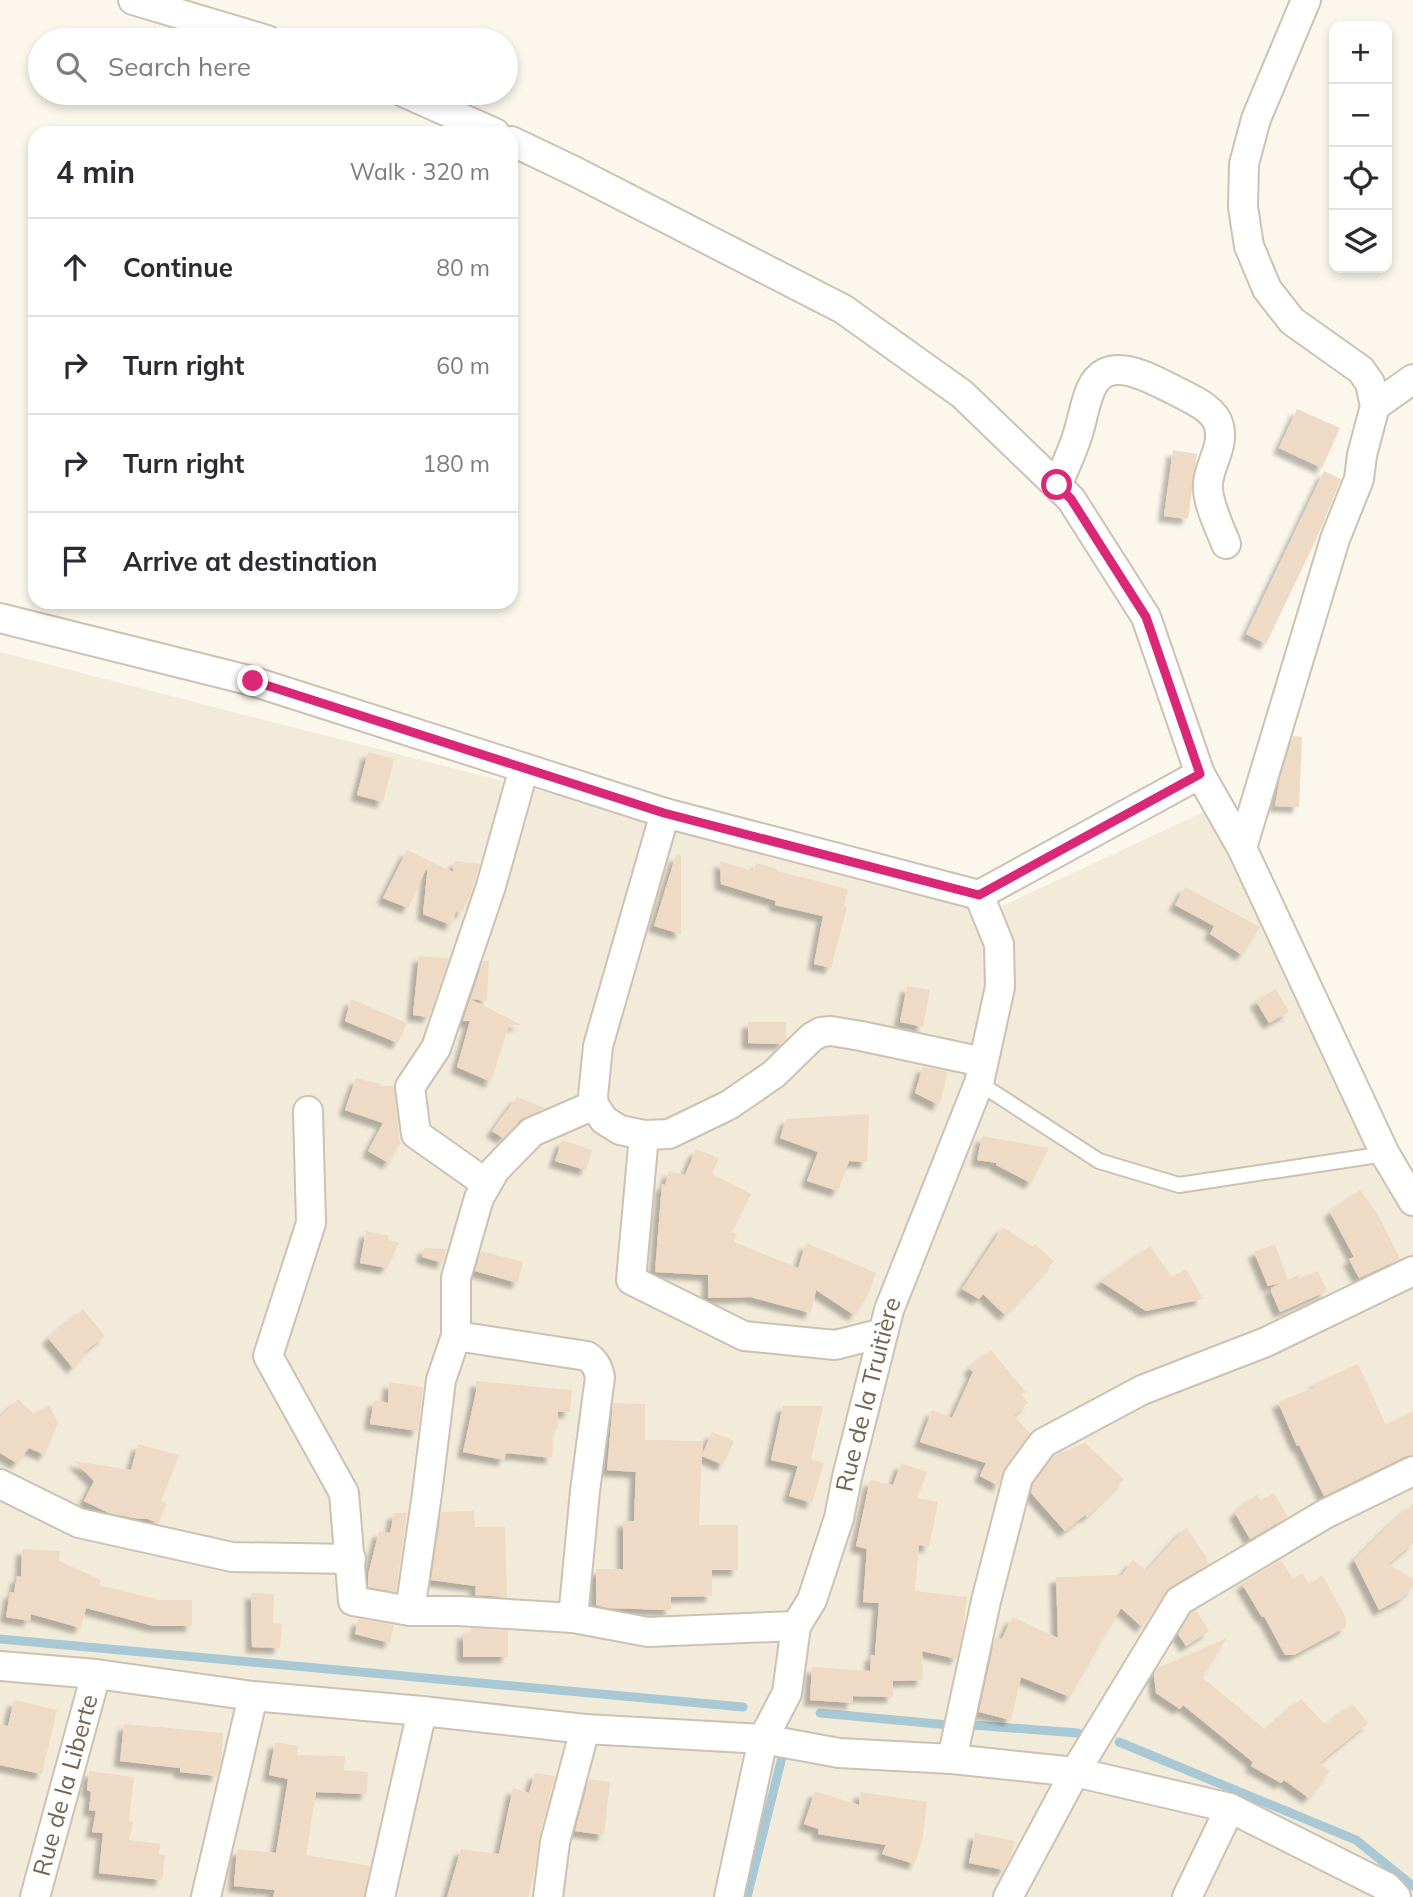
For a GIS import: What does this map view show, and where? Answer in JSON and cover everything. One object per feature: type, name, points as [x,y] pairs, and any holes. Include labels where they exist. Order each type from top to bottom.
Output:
[{"type":"street","points":[[133,0],[227,28]]},
{"type":"street","points":[[1242,848],[1335,539],[1359,479],[1362,455],[1375,406],[1370,383],[1361,370],[1292,321],[1267,289],[1249,246],[1242,207],[1244,164],[1256,119],[1306,0]]},
{"type":"street","points":[[432,105],[479,126]]},
{"type":"street","points":[[518,144],[843,309],[962,394],[1071,499],[1146,617],[1200,774],[1242,848],[1385,1154],[1413,1201]]},
{"type":"street","points":[[1057,485],[1078,435],[1091,389],[1099,376],[1109,370],[1121,369],[1145,375],[1196,402],[1209,411],[1219,424],[1220,446],[1211,467],[1208,486],[1226,544]]},
{"type":"street","points":[[1375,406],[1413,379]]},
{"type":"street","points":[[0,618],[253,681],[664,813],[979,895],[1200,774]]},
{"type":"street","points":[[487,1184],[416,1134],[410,1087],[436,1048],[491,886],[524,768]]},
{"type":"street","points":[[664,813],[598,1046],[593,1096],[594,1105],[604,1120],[620,1130],[644,1136],[669,1134],[729,1105],[774,1074],[821,1032],[861,1036],[981,1072]]},
{"type":"street","name":"Rue de la Truitière","points":[[729,1897],[763,1739],[787,1693],[796,1626],[812,1600],[839,1518],[889,1310],[981,1072],[1000,986],[999,943],[979,895]]},
{"type":"street","points":[[410,1611],[441,1380],[456,1336],[456,1278],[479,1198],[495,1170],[533,1132],[594,1105]]},
{"type":"street","points":[[308,1111],[311,1223],[268,1356],[344,1493],[354,1601],[410,1611],[459,1611],[573,1618],[648,1632],[796,1626]]},
{"type":"street","points":[[644,1136],[631,1280],[744,1336],[835,1345],[883,1333]]},
{"type":"street","points":[[952,1759],[986,1601],[1018,1477],[1043,1443],[1143,1390],[1266,1342],[1413,1271]]},
{"type":"street","points":[[456,1336],[587,1356],[598,1369],[600,1377],[585,1491],[573,1618]]},
{"type":"street","points":[[1008,1897],[1075,1772],[1179,1601],[1325,1514],[1413,1471]]},
{"type":"street","points":[[0,1484],[79,1523],[232,1557],[351,1559]]},
{"type":"street","points":[[0,1666],[96,1674],[253,1696],[585,1728],[763,1739],[839,1753],[952,1759],[1075,1772],[1230,1808],[1388,1894]]},
{"type":"street","name":"Rue de la Liberte","points":[[35,1897],[96,1674]]},
{"type":"street","points":[[206,1897],[253,1696]]},
{"type":"street","points":[[380,1897],[422,1711]]},
{"type":"street","points":[[548,1897],[555,1842],[585,1728]]},
{"type":"street","points":[[1187,1897],[1230,1808]]},
{"type":"lane","points":[[981,1072],[1099,1161],[1180,1185],[1385,1154]]},
{"type":"shaded area","points":[[0,652],[998,908],[1210,809],[1413,1214],[1413,1897],[0,1897]]},
{"type":"building","points":[[1297,409],[1340,428],[1322,468],[1279,448]]},
{"type":"building","points":[[1173,450],[1197,454],[1188,519],[1164,516]]},
{"type":"building","points":[[1324,471],[1341,479],[1319,533],[1266,644],[1246,634]]},
{"type":"building","points":[[1293,736],[1302,737],[1299,807],[1275,806],[1280,778]]},
{"type":"building","points":[[368,752],[394,759],[383,802],[357,795]]},
{"type":"building","points":[[407,850],[453,872],[455,861],[480,864],[469,899],[465,899],[463,912],[456,911],[451,925],[423,914],[428,865],[408,908],[383,898]]},
{"type":"building","points":[[676,855],[681,856],[681,934],[654,926]]},
{"type":"building","points":[[720,861],[753,871],[756,863],[848,889],[844,906],[847,907],[831,968],[814,964],[823,916],[775,905],[776,901],[721,884]]},
{"type":"building","points":[[1185,887],[1260,927],[1242,955],[1210,934],[1214,926],[1175,905]]},
{"type":"building","points":[[419,956],[449,958],[429,1017],[413,1015]]},
{"type":"building","points":[[483,961],[489,961],[487,1001],[470,999]]},
{"type":"building","points":[[907,986],[930,990],[923,1027],[900,1022]]},
{"type":"building","points":[[1276,989],[1289,1012],[1269,1023],[1256,1001]]},
{"type":"building","points":[[351,999],[407,1023],[398,1043],[345,1021]]},
{"type":"building","points":[[470,999],[522,1025],[509,1025],[491,1082],[457,1067],[470,1021],[463,1021]]},
{"type":"building","points":[[748,1022],[786,1022],[786,1039],[781,1044],[748,1043]]},
{"type":"building","points":[[923,1066],[948,1072],[939,1105],[915,1093]]},
{"type":"building","points":[[356,1078],[381,1084],[380,1086],[394,1086],[400,1143],[389,1163],[368,1151],[383,1123],[345,1110]]},
{"type":"building","points":[[517,1097],[545,1108],[520,1120],[503,1138],[492,1131]]},
{"type":"building","points":[[869,1114],[867,1162],[849,1161],[838,1191],[807,1181],[818,1152],[780,1138],[786,1119]]},
{"type":"building","points":[[982,1136],[1049,1148],[1031,1183],[996,1165],[997,1163],[977,1160]]},
{"type":"building","points":[[562,1140],[592,1150],[586,1170],[555,1161]]},
{"type":"building","points":[[696,1149],[719,1158],[712,1174],[751,1194],[732,1232],[737,1234],[734,1242],[798,1268],[806,1243],[876,1273],[866,1298],[854,1315],[816,1290],[811,1313],[750,1297],[708,1298],[708,1275],[655,1272],[662,1184],[665,1185],[669,1171],[685,1175]]},
{"type":"building","points":[[1360,1190],[1377,1213],[1400,1259],[1359,1278],[1349,1259],[1354,1257],[1330,1212]]},
{"type":"building","points":[[1003,1227],[1033,1247],[1035,1244],[1054,1261],[1005,1315],[983,1294],[979,1299],[962,1289]]},
{"type":"building","points":[[366,1231],[389,1236],[388,1240],[399,1243],[387,1268],[360,1263]]},
{"type":"building","points":[[1275,1244],[1288,1280],[1318,1271],[1327,1291],[1280,1312],[1271,1288],[1281,1283],[1268,1286],[1254,1252]]},
{"type":"building","points":[[1150,1246],[1172,1277],[1186,1269],[1203,1299],[1146,1311],[1100,1281]]},
{"type":"building","points":[[424,1248],[447,1249],[443,1263],[422,1257]]},
{"type":"building","points":[[481,1251],[523,1262],[518,1283],[475,1271]]},
{"type":"building","points":[[83,1309],[105,1336],[89,1348],[73,1368],[48,1338]]},
{"type":"building","points":[[991,1350],[1026,1392],[1021,1394],[1028,1403],[1014,1416],[1030,1433],[1004,1468],[999,1486],[980,1476],[986,1463],[920,1442],[932,1410],[952,1418],[973,1372],[969,1368]]},
{"type":"building","points":[[1358,1364],[1386,1425],[1413,1411],[1413,1455],[1324,1496],[1299,1445],[1297,1446],[1278,1402],[1316,1387],[1314,1384]]},
{"type":"building","points":[[476,1381],[572,1390],[570,1412],[558,1412],[558,1429],[554,1428],[552,1458],[506,1453],[504,1460],[463,1452]]},
{"type":"building","points":[[389,1382],[423,1387],[418,1431],[370,1424],[374,1400],[388,1403]]},
{"type":"building","points":[[18,1399],[34,1414],[49,1405],[58,1422],[45,1455],[29,1448],[17,1463],[0,1453],[0,1417]]},
{"type":"building","points":[[613,1403],[645,1404],[645,1440],[703,1441],[702,1455],[712,1432],[734,1441],[723,1465],[702,1456],[699,1525],[738,1525],[738,1570],[712,1570],[712,1596],[671,1597],[671,1610],[608,1608],[596,1605],[596,1569],[623,1569],[623,1521],[634,1521],[636,1472],[607,1470]]},
{"type":"building","points":[[783,1406],[823,1406],[811,1459],[824,1463],[812,1503],[789,1496],[798,1466],[771,1460]]},
{"type":"building","points":[[1085,1443],[1124,1479],[1087,1517],[1085,1515],[1065,1531],[1031,1493],[1033,1484],[1054,1456]]},
{"type":"building","points":[[138,1444],[179,1455],[161,1501],[167,1504],[158,1523],[109,1513],[84,1501],[94,1481],[74,1461],[131,1470]]},
{"type":"building","points":[[901,1463],[927,1472],[917,1498],[938,1502],[929,1547],[919,1545],[915,1591],[967,1597],[957,1659],[922,1651],[923,1680],[893,1681],[893,1697],[853,1696],[853,1703],[810,1700],[812,1667],[870,1671],[871,1655],[875,1655],[879,1603],[863,1602],[867,1549],[856,1546],[870,1480],[893,1485]]},
{"type":"building","points":[[1274,1493],[1288,1517],[1250,1539],[1235,1513],[1257,1494],[1260,1501]]},
{"type":"building","points":[[1413,1504],[1413,1543],[1388,1564],[1413,1579],[1413,1587],[1402,1598],[1379,1610],[1354,1560]]},
{"type":"building","points":[[474,1511],[475,1527],[505,1527],[507,1597],[475,1595],[476,1586],[431,1580],[441,1512]]},
{"type":"building","points":[[394,1513],[407,1513],[396,1592],[368,1587],[368,1575],[379,1531],[390,1533]]},
{"type":"building","points":[[1186,1527],[1209,1564],[1170,1587],[1142,1627],[1121,1608],[1070,1697],[1021,1677],[1011,1720],[979,1712],[995,1638],[1002,1639],[1012,1617],[1058,1638],[1056,1577],[1122,1575],[1133,1560],[1147,1570]]},
{"type":"building","points":[[22,1549],[60,1551],[59,1561],[101,1580],[99,1585],[159,1600],[192,1600],[192,1626],[154,1626],[86,1608],[81,1628],[31,1614],[30,1621],[6,1617],[10,1592],[14,1593],[17,1576],[21,1577]]},
{"type":"building","points":[[1281,1560],[1293,1579],[1302,1573],[1310,1585],[1322,1575],[1346,1618],[1346,1627],[1294,1655],[1285,1655],[1264,1616],[1262,1617],[1242,1584]]},
{"type":"building","points":[[251,1593],[274,1594],[273,1623],[282,1624],[280,1648],[252,1647]]},
{"type":"building","points":[[1196,1610],[1209,1631],[1186,1646],[1178,1634],[1191,1613]]},
{"type":"building","points":[[358,1619],[394,1625],[390,1643],[355,1634]]},
{"type":"building","points":[[471,1628],[508,1631],[508,1657],[463,1657],[463,1633],[470,1633]]},
{"type":"building","points":[[1227,1638],[1202,1677],[1266,1730],[1301,1699],[1326,1725],[1352,1704],[1368,1723],[1319,1763],[1330,1771],[1309,1798],[1284,1780],[1281,1783],[1251,1766],[1253,1762],[1183,1705],[1180,1709],[1156,1693],[1154,1674],[1158,1668]]},
{"type":"building","points":[[14,1700],[57,1710],[42,1774],[0,1765],[0,1724],[8,1726]]},
{"type":"building","points":[[124,1724],[223,1733],[217,1776],[180,1772],[180,1768],[120,1761]]},
{"type":"building","points":[[275,1742],[298,1746],[297,1755],[345,1756],[344,1770],[368,1772],[367,1794],[316,1792],[306,1855],[370,1866],[364,1897],[273,1897],[275,1890],[234,1886],[237,1849],[276,1853],[288,1779],[269,1775]]},
{"type":"building","points":[[89,1771],[134,1777],[129,1821],[133,1822],[129,1840],[160,1844],[159,1854],[165,1855],[162,1880],[99,1873],[103,1833],[92,1832],[96,1811],[89,1810]]},
{"type":"building","points":[[535,1773],[555,1776],[539,1838],[528,1897],[447,1897],[461,1849],[499,1854],[513,1788],[529,1793]]},
{"type":"building","points":[[589,1779],[610,1782],[604,1835],[575,1831]]},
{"type":"building","points":[[815,1791],[859,1805],[860,1792],[927,1802],[923,1837],[915,1864],[882,1854],[886,1845],[818,1834],[819,1829],[804,1824]]},
{"type":"building","points":[[975,1833],[1015,1841],[1004,1870],[969,1863]]},
{"type":"waterway","points":[[0,1639],[743,1707]]},
{"type":"waterway","points":[[820,1713],[949,1725]]},
{"type":"waterway","points":[[972,1725],[1078,1733]]},
{"type":"waterway","points":[[1119,1742],[1356,1840],[1413,1886]]},
{"type":"waterway","points":[[747,1897],[782,1757]]},
{"type":"route","points":[[253,681],[664,813],[979,895],[1200,774],[1146,617],[1071,499],[1057,485]]}]
